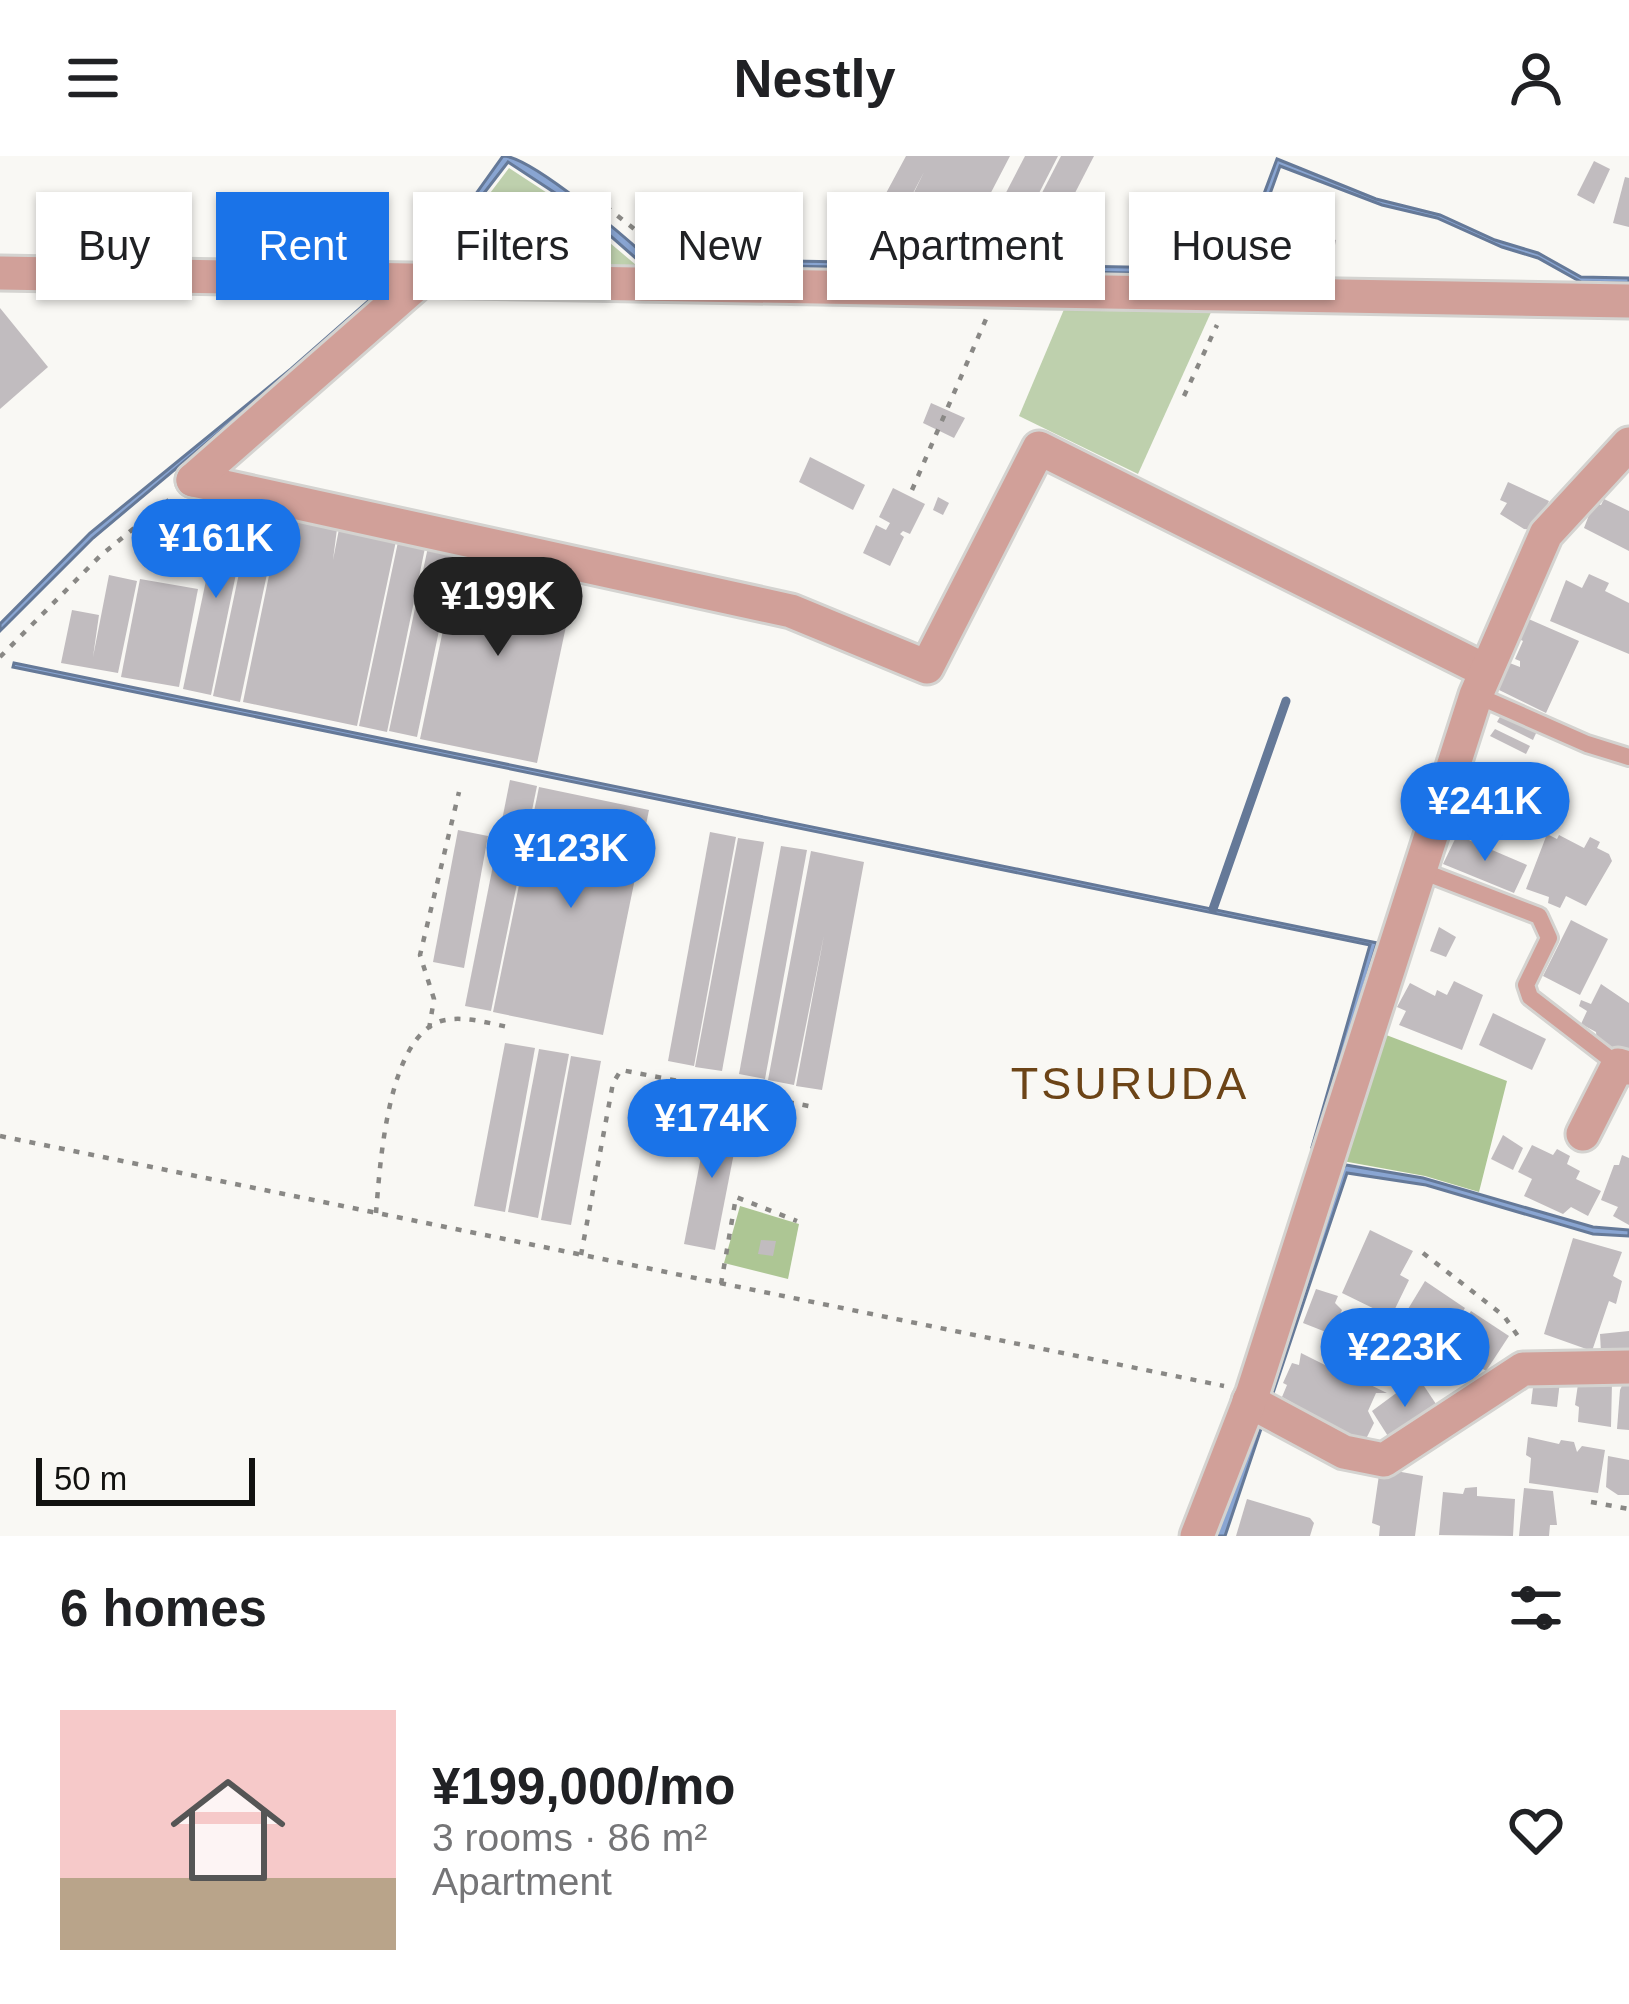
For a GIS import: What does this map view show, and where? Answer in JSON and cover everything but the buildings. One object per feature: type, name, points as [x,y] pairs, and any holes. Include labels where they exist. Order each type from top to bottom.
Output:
[{"type":"street","points":[[0,272],[413,280]]},
{"type":"street","points":[[193,480],[413,287]]},
{"type":"street","points":[[1335,296],[1629,302]]},
{"type":"street","points":[[1197,1536],[1251,1396],[1481,683],[1546,534],[1629,444]]},
{"type":"street","points":[[193,480],[791,611],[927,667],[1039,448],[1481,683]]},
{"type":"street","points":[[1583,1134],[1623,1066]]},
{"type":"street","points":[[1251,1396],[1344,1452],[1384,1460],[1523,1369],[1629,1367]]},
{"type":"lane","points":[[1481,683],[1587,744],[1629,757]]},
{"type":"lane","points":[[1418,869],[1539,916],[1549,938],[1526,986],[1530,997],[1623,1066]]},
{"type":"path","points":[[611,210],[635,228]]},
{"type":"path","points":[[912,490],[994,300]]},
{"type":"path","points":[[1184,396],[1225,300]]},
{"type":"path","points":[[0,657],[100,556],[193,480]]},
{"type":"path","points":[[429,1029],[434,999],[420,956],[459,791]]},
{"type":"path","points":[[376,1213],[382,1145],[394,1091],[420,1034],[442,1021],[472,1020],[508,1027]]},
{"type":"path","points":[[581,1255],[614,1082],[621,1070],[814,1107]]},
{"type":"path","points":[[0,1136],[1251,1396]]},
{"type":"path","points":[[722,1284],[736,1197],[797,1221]]},
{"type":"path","points":[[1423,1252],[1504,1316],[1520,1336],[1523,1369]]},
{"type":"path","points":[[1591,1502],[1629,1509]]},
{"type":"green space","points":[[509,168],[546,192],[491,192]]},
{"type":"green space","points":[[611,244],[635,264],[635,270],[611,269]]},
{"type":"green space","points":[[1065,307],[1212,310],[1138,474],[1019,416]]},
{"type":"green space","points":[[1381,1033],[1507,1081],[1479,1192],[1425,1176],[1337,1160]]},
{"type":"green space","points":[[740,1206],[799,1224],[788,1279],[724,1263]]},
{"type":"water","points":[[503,156],[535,169],[567,192],[554,192],[508,162],[485,192],[477,192]]},
{"type":"water","points":[[1277,159],[1376,199],[1440,215],[1538,253],[1581,277],[1629,278],[1629,283],[1581,282],[1538,258],[1437,218],[1382,205],[1280,166],[1271,192],[1265,192]]},
{"type":"water","points":[[611,227],[635,247],[635,257],[611,236]]},
{"type":"water","points":[[803,261],[827,262],[827,267],[803,266]]},
{"type":"water","points":[[1105,267],[1129,267],[1129,273],[1105,272]]},
{"type":"water","points":[[375,300],[93,538],[0,631],[0,624],[90,533]]},
{"type":"water","points":[[14,663],[1377,943],[1317,1148],[1312,1147],[1370,945],[13,667]]},
{"type":"water","points":[[1346,1165],[1423,1178],[1593,1227],[1629,1230],[1629,1236],[1593,1234],[1426,1185],[1347,1173],[1225,1536],[1215,1536],[1342,1169]]},
{"type":"waterway","points":[[1213,909],[1286,701]]},
{"type":"district","name":"TSURUDA","points":[[1130,1083]]}]
